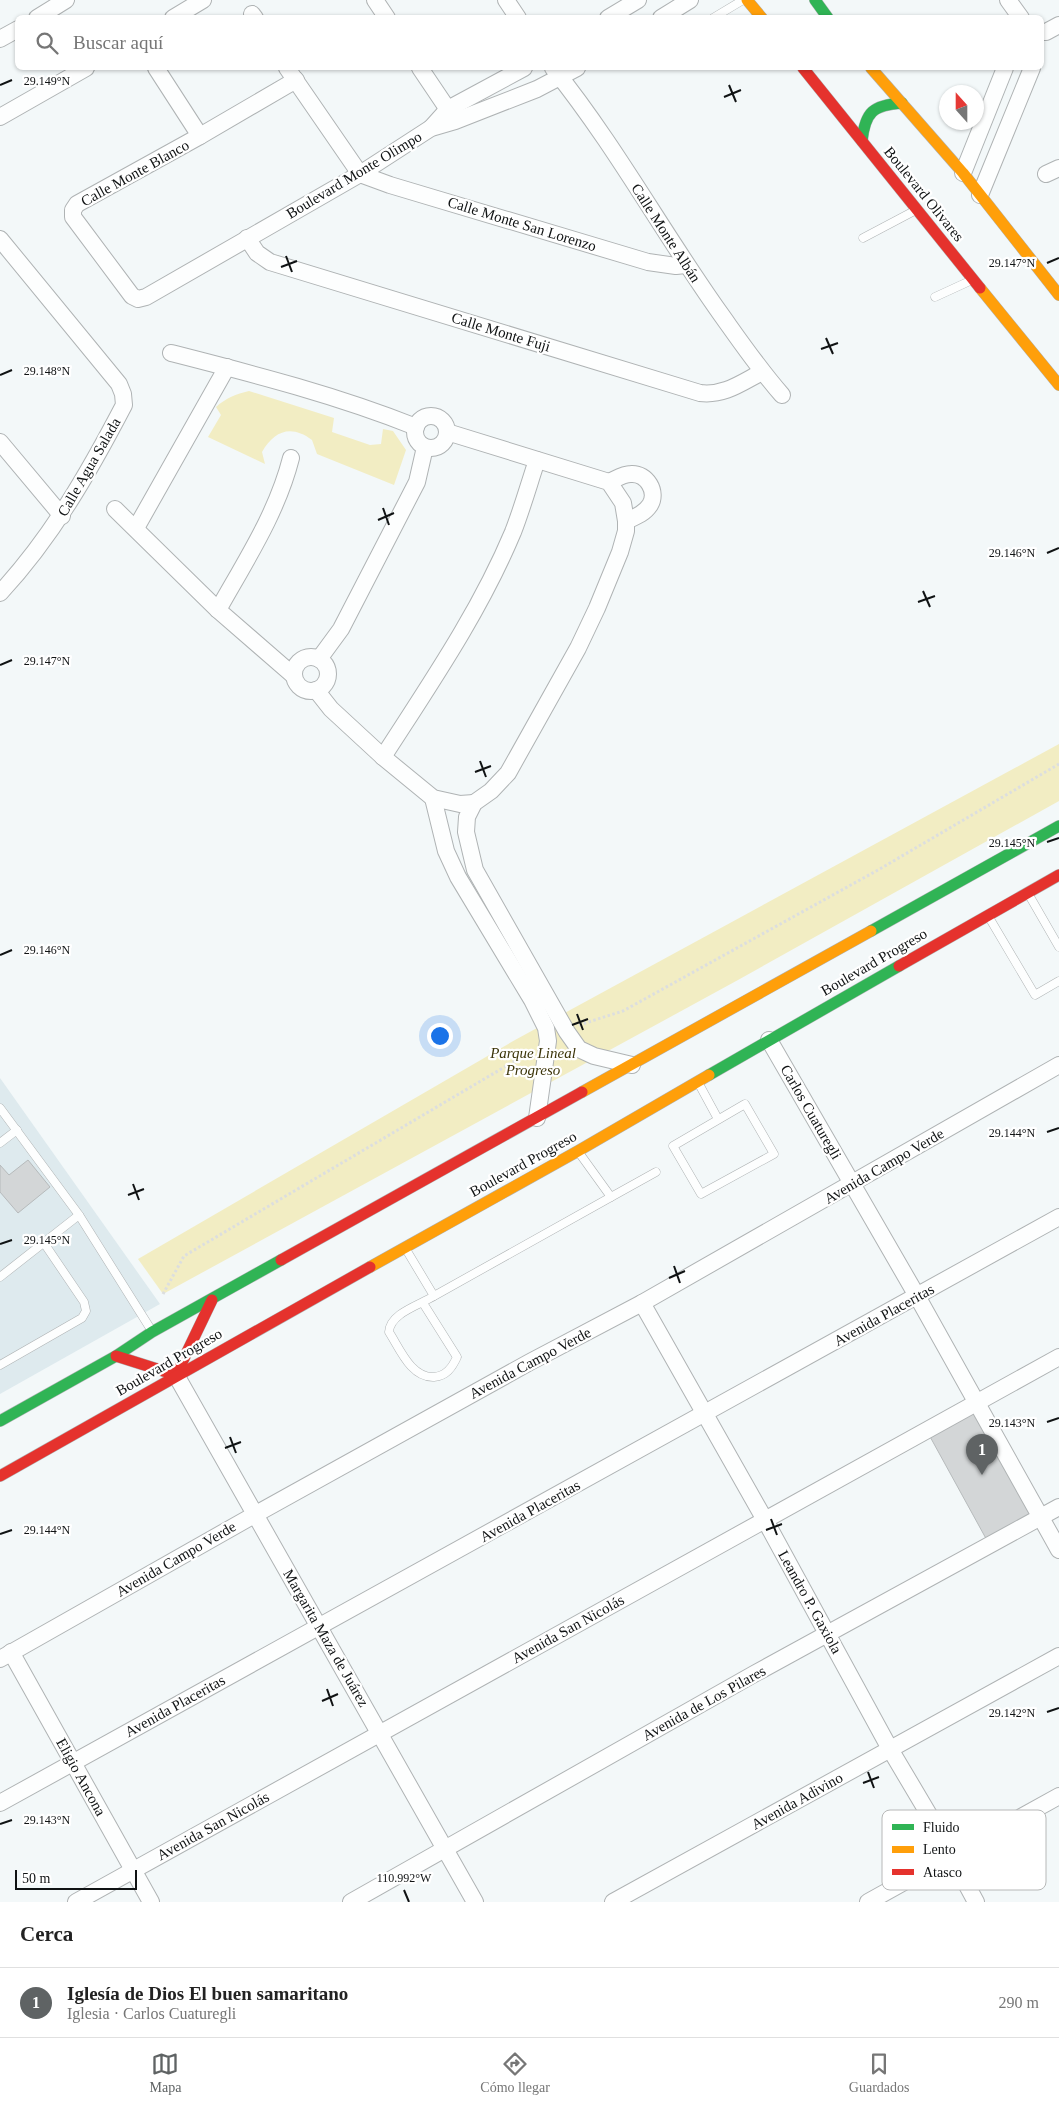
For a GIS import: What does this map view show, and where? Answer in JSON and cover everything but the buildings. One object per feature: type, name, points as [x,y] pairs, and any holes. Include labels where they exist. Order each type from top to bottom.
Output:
[{"type":"main road","points":[[747,0],[760,15]]},
{"type":"main road","points":[[815,0],[826,15]]},
{"type":"main road","name":"Boulevard Olivares","points":[[805,70],[1059,385]]},
{"type":"main road","points":[[873,70],[963,173],[1059,295]]},
{"type":"main road","points":[[862,141],[863,123],[867,115],[876,107],[885,104],[902,103]]},
{"type":"main road","name":"Boulevard Progreso","points":[[0,1421],[116,1356],[152,1332],[1059,826]]},
{"type":"main road","name":"Boulevard Progreso","points":[[0,1476],[176,1375],[578,1151],[1059,875]]},
{"type":"main road","points":[[116,1356],[176,1375],[212,1300]]},
{"type":"street","points":[[42,15],[66,0]]},
{"type":"street","points":[[178,15],[203,0]]},
{"type":"street","points":[[375,0],[385,15]]},
{"type":"street","points":[[506,0],[516,15]]},
{"type":"street","points":[[613,15],[638,0]]},
{"type":"street","points":[[666,15],[690,0]]},
{"type":"street","points":[[1008,0],[1019,15]]},
{"type":"street","points":[[0,39],[15,31]]},
{"type":"street","points":[[0,117],[82,70]]},
{"type":"street","points":[[157,70],[200,136]]},
{"type":"street","points":[[421,70],[452,115],[521,70]]},
{"type":"street","points":[[963,173],[1004,70]]},
{"type":"street","points":[[980,195],[1031,70]]},
{"type":"street","name":"Boulevard Monte Olimpo","points":[[138,299],[146,297],[360,174],[452,115],[537,90],[557,72]]},
{"type":"street","name":"Calle Monte Albán","points":[[557,72],[617,159],[686,265],[762,372],[782,395]]},
{"type":"street","points":[[292,74],[360,174]]},
{"type":"street","name":"Calle Monte Blanco","points":[[138,299],[132,296],[73,217],[73,210],[77,204],[200,136],[292,74]]},
{"type":"street","name":"Calle Monte San Lorenzo","points":[[360,174],[390,185],[648,262],[676,266],[686,265]]},
{"type":"street","name":"Calle Monte Fuji","points":[[247,238],[257,253],[270,262],[700,393],[713,394],[726,391],[762,372]]},
{"type":"street","name":"Calle Agua Salada","points":[[0,239],[119,384],[123,394],[124,405],[80,487],[62,516],[0,593]]},
{"type":"street","points":[[170,353],[298,386],[378,412],[416,427]]},
{"type":"street","points":[[136,528],[227,368]]},
{"type":"street","points":[[426,417],[436,417],[444,423],[447,432],[444,442],[430,448],[425,447],[415,437],[416,427],[426,417]]},
{"type":"street","points":[[447,432],[609,482],[624,503],[626,521],[620,552],[597,608],[573,656],[508,773],[491,791],[474,803],[467,817],[466,832],[475,870],[536,993],[547,1035],[537,1118]]},
{"type":"street","points":[[0,442],[62,516]]},
{"type":"street","points":[[319,658],[341,629],[417,482],[425,447]]},
{"type":"street","points":[[218,610],[268,521],[284,484],[291,458]]},
{"type":"street","points":[[383,757],[464,630],[493,575],[513,531],[537,460]]},
{"type":"street","points":[[609,482],[624,475],[634,474],[643,477],[650,483],[653,497],[650,505],[643,513],[626,521]]},
{"type":"street","points":[[115,509],[218,610],[294,676],[299,686],[304,689],[316,690],[325,684],[328,678],[327,667],[319,658],[313,657],[302,660],[295,670],[294,676]]},
{"type":"street","points":[[316,690],[331,709],[383,757],[433,798],[460,804],[474,803]]},
{"type":"street","points":[[433,798],[446,851],[458,877],[536,993],[564,1026],[580,1049],[594,1056],[632,1065]]},
{"type":"street","points":[[458,877],[475,870]]},
{"type":"street","name":"Carlos Cuaturegli","points":[[769,1040],[917,1296],[1059,1550]]},
{"type":"street","name":"Avenida Campo Verde","points":[[6,1656],[256,1514],[530,1362],[642,1303],[1059,1065]]},
{"type":"street","name":"Avenida Placeritas","points":[[0,1803],[1059,1217]]},
{"type":"street","name":"Leandro P. Gaxiola","points":[[642,1303],[765,1520],[890,1749],[926,1810]]},
{"type":"street","name":"Avenida San Nicolás","points":[[76,1902],[1059,1357]]},
{"type":"street","name":"Margarita Maza de Juárez","points":[[176,1375],[475,1902]]},
{"type":"street","name":"Avenida de Los Pilares","points":[[351,1902],[827,1634],[1059,1507]]},
{"type":"street","name":"Eligio Ancona","points":[[6,1656],[73,1763],[151,1902]]},
{"type":"street","name":"Avenida Adivino","points":[[613,1902],[1059,1656]]},
{"type":"street","points":[[1034,1810],[1059,1796]]},
{"type":"street","points":[[868,1902],[889,1890]]},
{"type":"street","name":"Leandro P. Gaxiola","points":[[969,1890],[976,1902]]},
{"type":"lane","points":[[718,15],[743,0]]},
{"type":"lane","points":[[863,238],[918,210]]},
{"type":"lane","points":[[935,297],[974,279]]},
{"type":"lane","points":[[1028,893],[1059,948]]},
{"type":"lane","points":[[988,915],[1035,995],[1059,981]]},
{"type":"lane","points":[[697,1082],[718,1119]]},
{"type":"lane","points":[[745,1104],[774,1154],[701,1194],[673,1146],[718,1119],[745,1104]]},
{"type":"lane","points":[[0,1108],[79,1215],[152,1332]]},
{"type":"lane","points":[[0,1143],[17,1130]]},
{"type":"lane","points":[[578,1151],[611,1197]]},
{"type":"lane","points":[[423,1303],[457,1357],[452,1367],[441,1376],[425,1378],[414,1370],[389,1332],[389,1325],[396,1317],[656,1172]]},
{"type":"lane","points":[[0,1277],[79,1215]]},
{"type":"lane","points":[[0,1365],[82,1318],[86,1311],[84,1302],[44,1243]]},
{"type":"lane","points":[[405,1247],[434,1296]]},
{"type":"path","points":[[564,1026],[623,1011],[878,870],[1059,764]]},
{"type":"path","points":[[163,1294],[184,1256],[547,1035]]},
{"type":"shaded area","points":[[0,1078],[160,1304],[0,1394]]},
{"type":"green space","points":[[249,391],[334,418],[332,432],[370,445],[381,444],[383,429],[393,431],[406,450],[394,485],[317,454],[312,440],[297,432],[284,432],[272,439],[262,452],[265,464],[208,437],[221,415],[216,407],[231,397]]},
{"type":"green space","name":"Parque Lineal Progreso","points":[[1059,744],[1059,801],[738,980],[163,1294],[138,1259],[515,1040]]},
{"type":"traffic: fast","points":[[815,0],[826,15]]},
{"type":"traffic: fast","points":[[862,141],[865,123],[872,112],[877,108],[902,103]]},
{"type":"traffic: fast","points":[[871,931],[1059,826]]},
{"type":"traffic: fast","points":[[709,1075],[899,966]]},
{"type":"traffic: fast","points":[[0,1421],[116,1356],[152,1332],[281,1260]]},
{"type":"traffic: slow","points":[[747,0],[760,15]]},
{"type":"traffic: slow","points":[[873,70],[963,173],[1059,295]]},
{"type":"traffic: slow","points":[[980,288],[1059,385]]},
{"type":"traffic: slow","points":[[582,1092],[871,931]]},
{"type":"traffic: slow","points":[[370,1267],[578,1151],[709,1075]]},
{"type":"traffic: jam","points":[[805,70],[980,288]]},
{"type":"traffic: jam","points":[[899,966],[1059,875]]},
{"type":"traffic: jam","points":[[281,1260],[582,1092]]},
{"type":"traffic: jam","points":[[0,1476],[370,1267]]},
{"type":"traffic: jam","points":[[116,1356],[176,1375],[212,1300]]},
{"type":"place","name":"Iglesía de Dios El buen samaritano","points":[[982,1475]]}]
